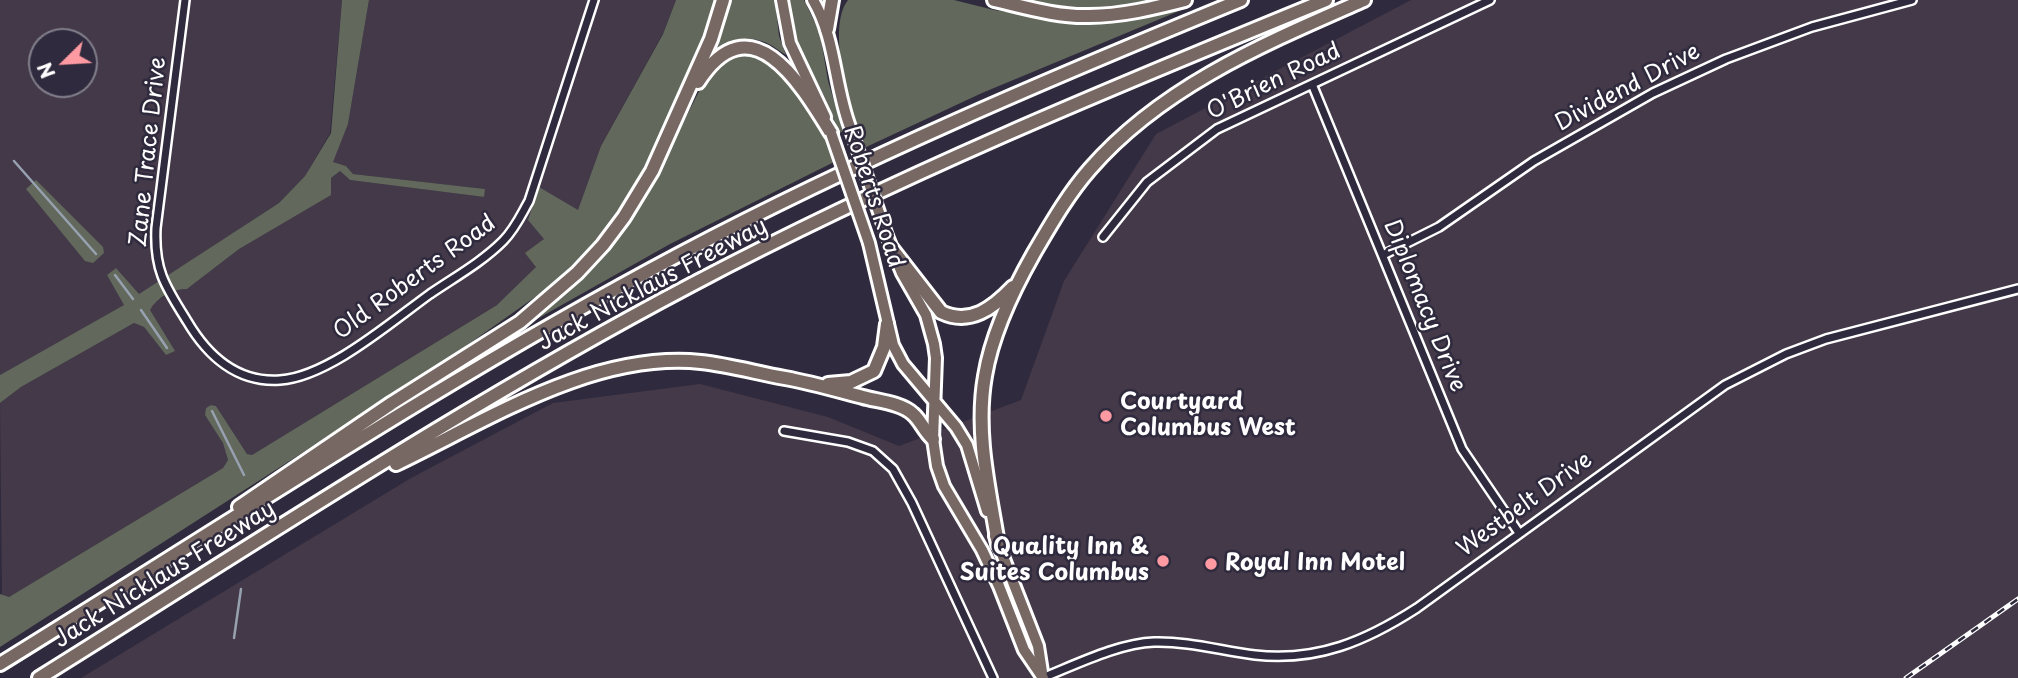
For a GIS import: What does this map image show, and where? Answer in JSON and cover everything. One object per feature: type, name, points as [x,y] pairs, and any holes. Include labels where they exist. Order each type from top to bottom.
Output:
[{"type":"highway","points":[[198,540],[250,498],[332,442],[520,322],[577,273],[603,245],[652,171],[710,39],[723,0]]},
{"type":"highway","points":[[827,29],[832,0]]},
{"type":"highway","points":[[994,0],[1065,15],[1088,16],[1112,15],[1185,0]]},
{"type":"highway","name":"Jack Nicklaus Freeway","points":[[0,664],[488,361],[678,255],[905,142],[1241,0]]},
{"type":"highway","name":"Jack Nicklaus Freeway","points":[[39,678],[536,372],[690,286],[952,157],[1326,0]]},
{"type":"highway","points":[[998,544],[983,462],[984,378],[989,357],[1017,283],[1066,201],[1089,170],[1147,114],[1216,70],[1310,23],[1364,0]]},
{"type":"highway","points":[[684,100],[719,53],[737,46],[757,46],[772,52],[792,72],[831,133]]},
{"type":"highway","points":[[889,242],[941,312],[950,317],[974,316],[987,311],[1017,283]]},
{"type":"highway","points":[[820,384],[851,382],[874,372],[881,355],[887,324]]},
{"type":"highway","points":[[330,497],[522,402],[605,371],[657,363],[701,362],[820,384],[913,413],[924,431],[933,439]]},
{"type":"main road","name":"Roberts Road","points":[[782,0],[790,43],[812,86],[831,133],[869,243],[880,282],[887,324],[898,354],[956,427],[972,456],[998,544],[1038,646],[1043,678]]},
{"type":"main road","name":"Roberts Road","points":[[813,0],[827,29],[839,96],[889,242],[930,329],[936,358],[933,439],[937,466],[944,486],[982,550],[1024,650],[1043,678]]},
{"type":"street","name":"Zane Trace Drive","points":[[185,0],[156,228],[156,257],[169,292],[206,349],[223,364],[238,372],[269,380]]},
{"type":"street","name":"Old Roberts Road","points":[[269,380],[303,377],[346,353],[490,253],[514,230],[529,201],[594,0]]},
{"type":"street","name":"O'Brien Road","points":[[1103,237],[1147,182],[1217,129],[1490,0]]},
{"type":"street","name":"Dividend Drive","points":[[1383,255],[1439,227],[1534,161],[1653,93],[1727,59],[1812,27],[1912,0]]},
{"type":"street","name":"Diplomacy Drive","points":[[1312,84],[1462,449],[1519,533]]},
{"type":"street","name":"Westbelt Drive","points":[[1043,678],[1130,644],[1155,642],[1273,656],[1313,653],[1349,644],[1392,625],[1695,404],[1758,367],[1826,339],[2018,289]]},
{"type":"street","points":[[784,431],[848,442],[873,451],[893,469],[927,535],[993,678]]},
{"type":"shaded area","points":[[0,0],[342,0],[330,133],[305,176],[279,203],[138,295],[116,268],[107,275],[125,305],[0,375]]},
{"type":"shaded area","points":[[369,0],[676,0],[663,33],[601,146],[578,211],[540,188],[544,239],[536,267],[511,293],[497,305],[252,455],[247,454],[216,406],[211,405],[206,408],[206,415],[223,442],[228,460],[223,468],[9,597],[2,596],[0,403],[21,387],[134,323],[144,327],[166,355],[174,351],[149,309],[155,301],[179,289],[187,289],[340,171],[350,180],[484,197],[484,189],[353,174],[346,166],[332,162],[348,124]]},
{"type":"shaded area","points":[[1411,0],[2018,0],[2018,678],[81,678],[411,478],[553,403],[700,384],[828,417],[899,446],[1021,400],[1064,281],[1156,134]]},
{"type":"green space","points":[[342,0],[369,0],[348,124],[333,162],[346,166],[353,174],[485,189],[484,197],[350,180],[340,171],[331,178],[331,195],[239,249],[187,289],[171,292],[157,301],[150,310],[175,351],[166,355],[144,327],[134,323],[21,387],[0,403],[0,375],[124,305],[107,275],[116,268],[139,294],[279,203],[305,176],[331,133]]},
{"type":"green space","points":[[676,0],[716,0],[692,66],[642,171],[604,232],[572,269],[552,287],[439,365],[0,647],[0,594],[9,597],[223,468],[228,460],[223,443],[205,415],[206,408],[216,406],[247,454],[252,455],[497,305],[536,267],[525,253],[544,239],[528,220],[539,187],[578,210],[601,146],[663,34]]},
{"type":"green space","points":[[728,0],[775,0],[779,36],[786,55],[767,43],[744,39],[722,46],[709,55]]},
{"type":"green space","points":[[790,0],[804,0],[820,33],[828,81],[843,131],[838,134],[825,99],[799,46]]},
{"type":"green space","points":[[848,0],[954,0],[994,10],[1084,21],[1183,6],[1184,9],[982,93],[864,148],[853,115],[840,51],[839,31],[842,13]]},
{"type":"green space","points":[[1027,0],[1161,0],[1125,7],[1094,9]]},
{"type":"green space","points":[[748,51],[780,67],[821,125],[834,162],[670,244],[537,319],[535,316],[572,287],[601,257],[628,222],[646,195],[711,68],[722,57]]},
{"type":"green space","points":[[36,180],[103,247],[104,253],[93,263],[85,261],[26,189]]},
{"type":"waterway","points":[[14,161],[96,254]]},
{"type":"waterway","points":[[115,275],[133,299]]},
{"type":"waterway","points":[[141,310],[167,348]]},
{"type":"waterway","points":[[212,411],[244,475]]},
{"type":"waterway","points":[[234,638],[241,589]]},
{"type":"railway","points":[[1906,678],[2018,599]]},
{"type":"place","name":"Courtyard Columbus West","points":[[1106,416]]},
{"type":"place","name":"Quality Inn & Suites Columbus","points":[[1163,561]]},
{"type":"place","name":"Royal Inn Motel","points":[[1211,564]]}]
